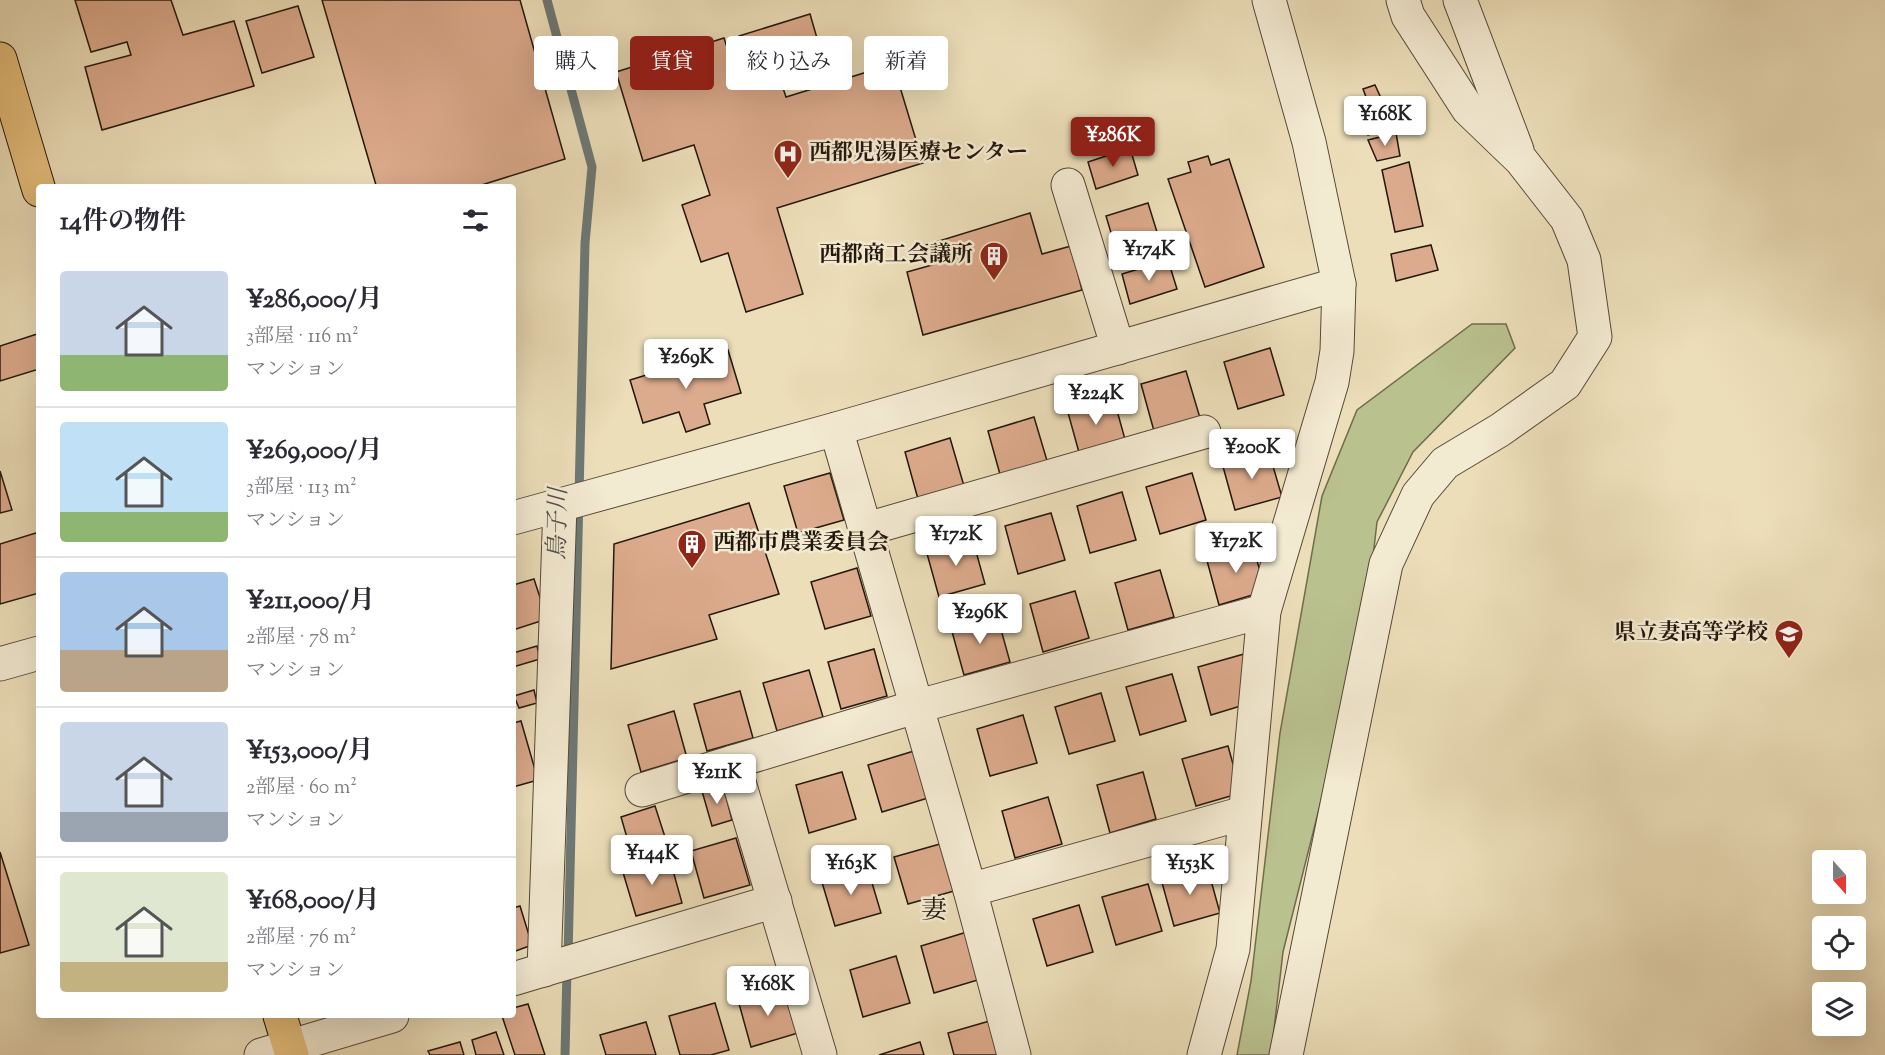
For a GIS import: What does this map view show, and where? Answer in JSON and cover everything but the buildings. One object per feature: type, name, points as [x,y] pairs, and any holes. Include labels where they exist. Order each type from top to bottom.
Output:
[{"type":"main road","points":[[0,59],[37,184]]},
{"type":"main road","points":[[280,1018],[281,1052]]},
{"type":"street","points":[[1204,1055],[1233,949],[1264,610],[1332,382],[1336,351],[1339,284],[1310,142],[1269,0]]},
{"type":"street","points":[[1286,1055],[1386,564],[1418,495],[1445,463],[1500,430],[1565,384],[1595,337],[1584,260],[1567,219],[1521,160],[1468,109],[1408,16],[1403,0]]},
{"type":"street","points":[[1460,0],[1521,160]]},
{"type":"street","points":[[1068,185],[1118,348]]},
{"type":"street","points":[[516,517],[836,429],[1339,284]]},
{"type":"street","points":[[836,429],[867,529],[915,707],[970,890],[1014,1055]]},
{"type":"street","points":[[867,529],[1204,432]]},
{"type":"street","points":[[544,970],[560,505]]},
{"type":"street","points":[[642,790],[915,707],[1264,610]]},
{"type":"street","points":[[0,664],[36,653]]},
{"type":"street","points":[[733,762],[820,1055]]},
{"type":"street","points":[[970,890],[1244,813]]},
{"type":"street","points":[[516,978],[775,901]]},
{"type":"street","points":[[281,1052],[386,1018]]},
{"type":"green space","points":[[1472,324],[1506,324],[1515,348],[1413,452],[1377,522],[1365,626],[1283,952],[1271,1055],[1237,1055],[1251,981],[1280,733],[1322,496],[1357,410]]},
{"type":"waterway","name":"鳥子川","points":[[547,0],[592,167],[585,243],[568,957]]},
{"type":"waterway","name":"鳥子川","points":[[565,1055],[567,970]]},
{"type":"place","name":"西都児湯医療センター","points":[[788,180]]},
{"type":"place","name":"西都商工会議所","points":[[994,282]]},
{"type":"place","name":"西都市農業委員会","points":[[692,570]]},
{"type":"place","name":"県立妻高等学校","points":[[1789,660]]},
{"type":"district","name":"妻","points":[[934,911]]}]
